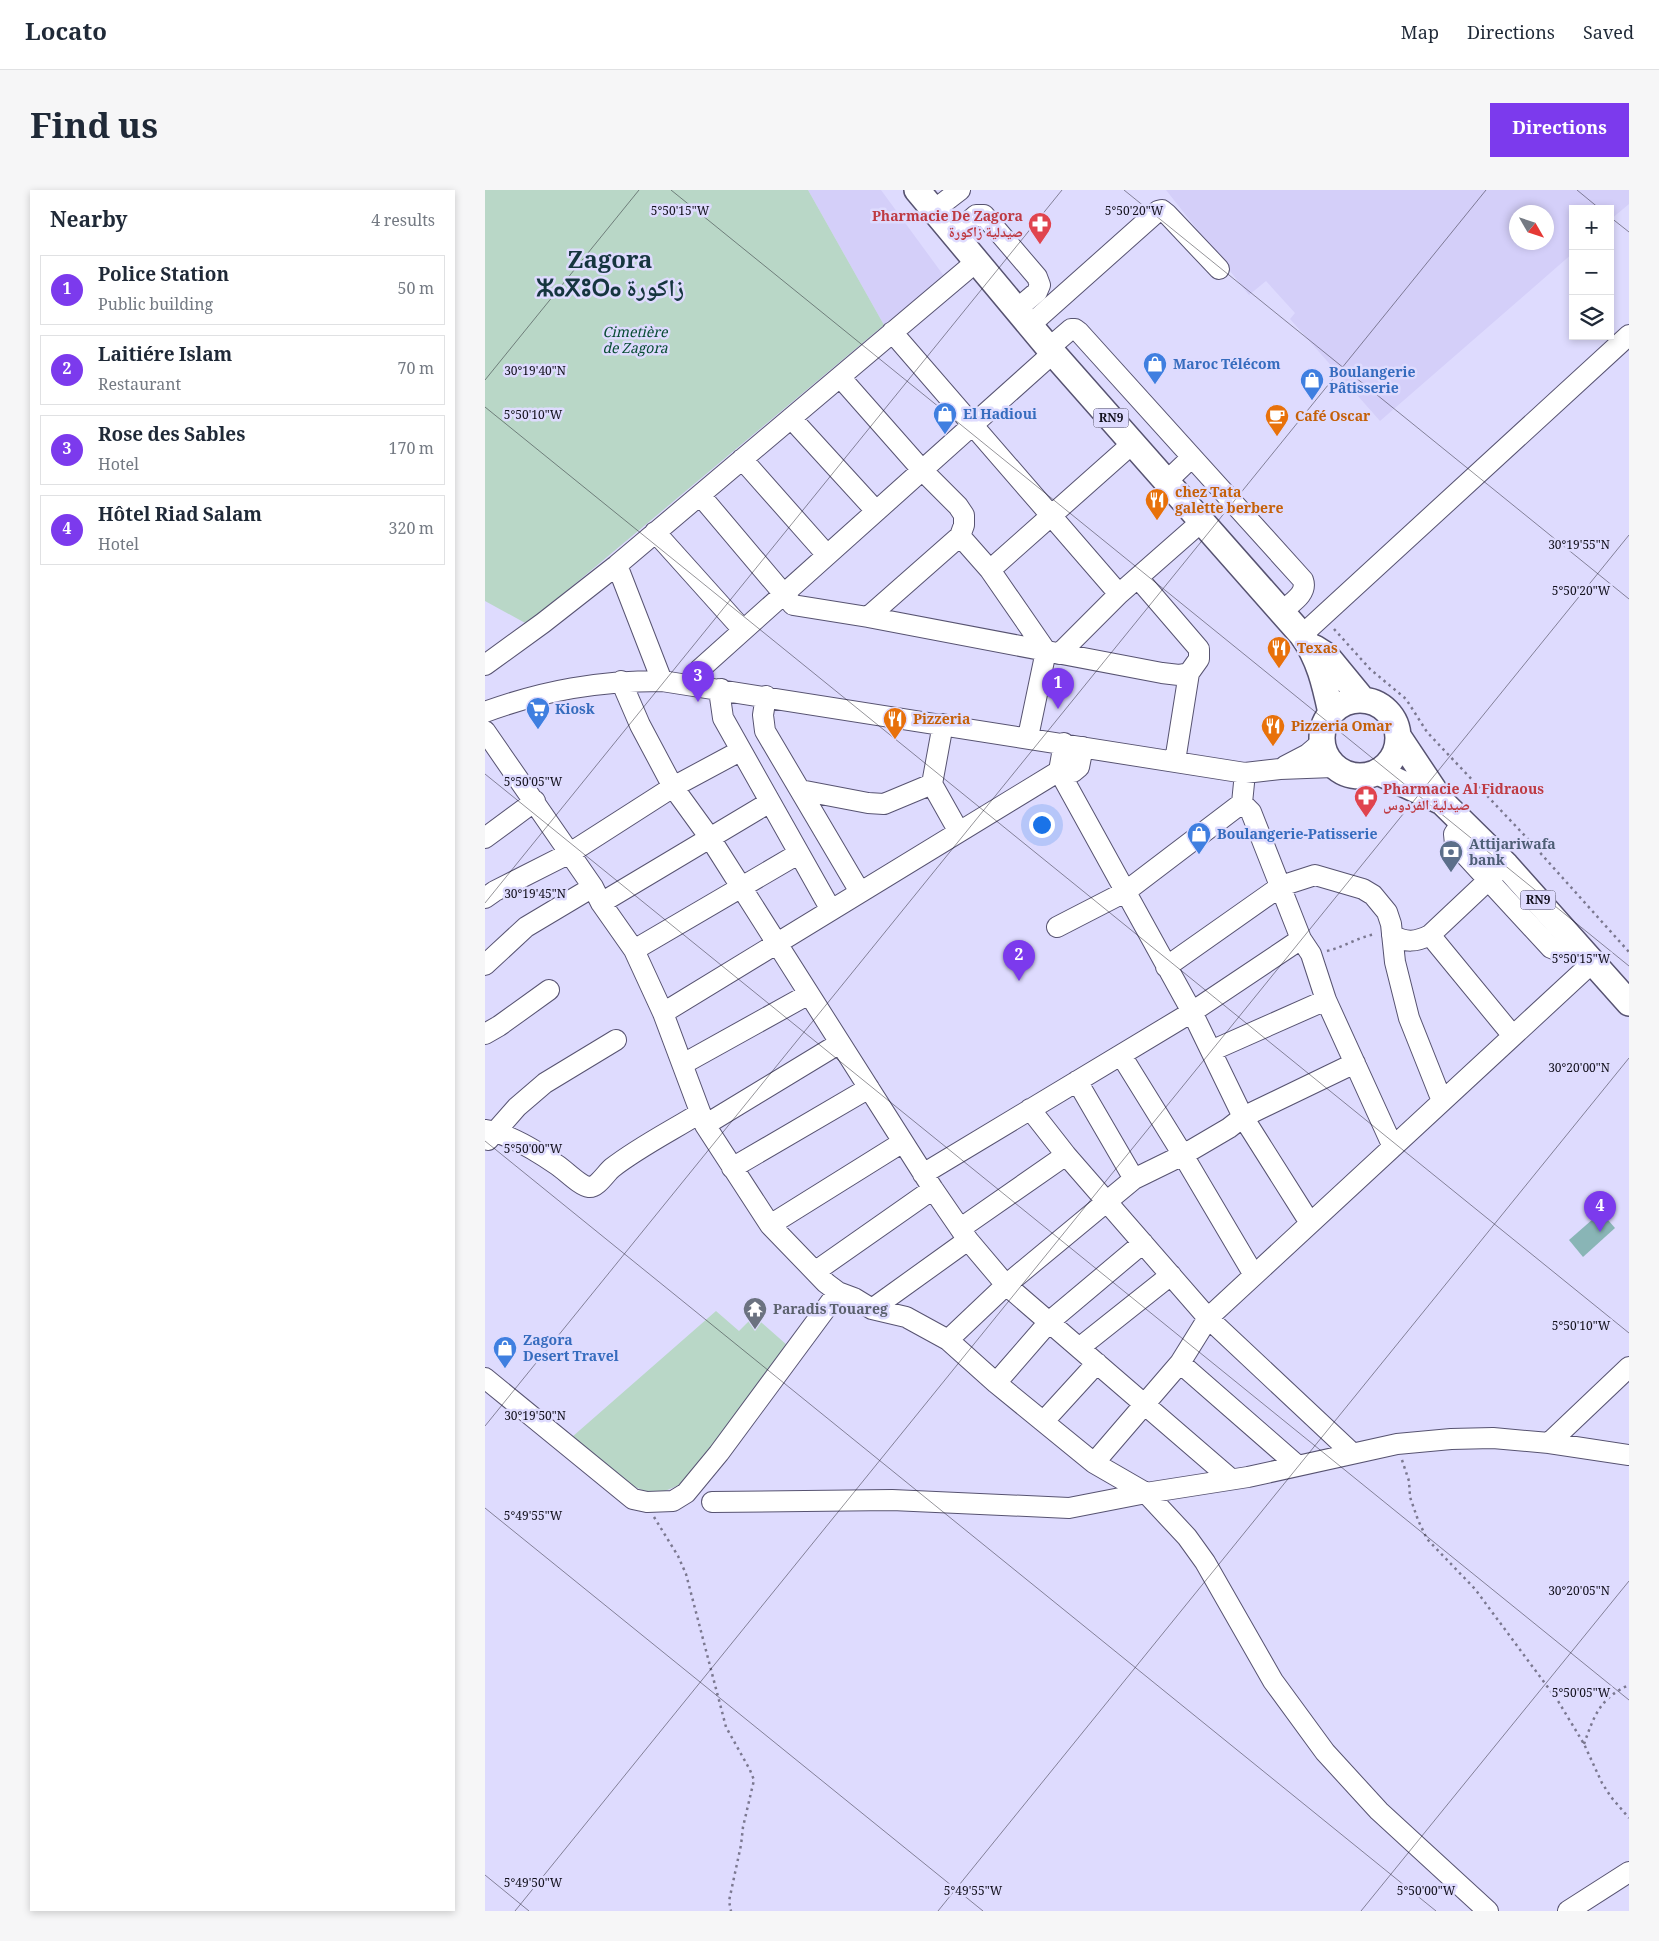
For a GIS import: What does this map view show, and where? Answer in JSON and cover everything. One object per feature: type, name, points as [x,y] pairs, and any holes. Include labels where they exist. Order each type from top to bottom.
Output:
[{"type":"main road","name":"RN9","points":[[917,190],[1051,351],[1305,639],[1326,655],[1363,700],[1374,702],[1384,708],[1391,716],[1398,736],[1442,802],[1463,821],[1497,872],[1571,938],[1629,1003]]},
{"type":"main road","name":"RN9","points":[[1305,639],[1324,682],[1331,713]]},
{"type":"main road","points":[[1363,700],[1351,701],[1340,705],[1325,722],[1321,743],[1323,752],[1333,767],[1355,777],[1367,776],[1378,772],[1387,766],[1393,758],[1398,736]]},
{"type":"main road","name":"RN9","points":[[1378,772],[1442,802]]},
{"type":"street","points":[[934,210],[960,190]]},
{"type":"street","points":[[1023,317],[1158,211],[1162,210],[1219,269]]},
{"type":"street","points":[[954,234],[976,215],[984,215],[1037,277],[1040,285],[1023,317]]},
{"type":"street","points":[[485,664],[543,623],[617,564],[977,261]]},
{"type":"street","points":[[695,685],[699,670],[973,425],[1051,351],[1071,329],[1075,329],[1303,580],[1305,586],[1301,594],[1281,612]]},
{"type":"street","points":[[893,332],[1119,594]]},
{"type":"street","points":[[1305,639],[1323,616],[1629,335]]},
{"type":"street","points":[[840,377],[922,470],[958,506],[964,515],[961,536],[868,617]]},
{"type":"street","points":[[791,418],[876,511]]},
{"type":"street","points":[[990,570],[1133,443]]},
{"type":"street","points":[[1166,482],[1191,458]]},
{"type":"street","points":[[742,459],[827,555]]},
{"type":"street","points":[[700,495],[793,605],[868,617],[1162,673],[1179,675],[1189,673]]},
{"type":"street","points":[[1028,737],[1053,652],[1201,522]]},
{"type":"street","points":[[655,532],[743,630]]},
{"type":"street","points":[[961,536],[990,570],[1053,652]]},
{"type":"street","points":[[617,564],[662,680]]},
{"type":"street","points":[[1138,578],[1199,650],[1199,659],[1189,673],[1175,761]]},
{"type":"street","points":[[485,712],[520,699],[593,684],[662,680],[1245,773],[1280,769],[1333,767]]},
{"type":"street","points":[[621,681],[640,725],[673,787],[709,838],[928,1181],[965,1234],[1006,1285],[1231,1479]]},
{"type":"street","points":[[721,689],[720,697],[723,718],[831,910]]},
{"type":"street","points":[[766,696],[763,715],[765,731],[861,892]]},
{"type":"street","points":[[943,724],[932,784],[959,832]]},
{"type":"street","points":[[485,731],[535,801],[634,950],[663,1013],[703,1119],[770,1225],[826,1283],[872,1309],[906,1317],[948,1340],[996,1383],[1094,1463],[1146,1493],[1187,1537],[1205,1562],[1273,1681],[1325,1752],[1379,1812],[1488,1911]]},
{"type":"street","points":[[1280,769],[1308,754],[1321,743]]},
{"type":"street","points":[[663,1013],[1059,771],[1074,745]]},
{"type":"street","points":[[485,898],[569,853],[673,787],[740,751]]},
{"type":"street","points":[[1059,771],[1192,1012],[1243,1117],[1310,1223]]},
{"type":"street","points":[[1057,927],[1125,892],[1242,803],[1245,773]]},
{"type":"street","points":[[800,790],[868,803],[884,804],[932,784]]},
{"type":"street","points":[[485,838],[535,801]]},
{"type":"street","points":[[485,965],[527,928],[709,838],[770,802]]},
{"type":"street","points":[[1242,803],[1251,812],[1327,1000],[1393,1147]]},
{"type":"street","points":[[634,950],[798,854]]},
{"type":"street","points":[[1392,935],[1417,941],[1430,935],[1497,872]]},
{"type":"street","points":[[1166,967],[1281,886],[1315,875],[1363,889],[1373,895],[1387,912],[1391,924],[1395,962],[1409,1018],[1442,1101]]},
{"type":"street","points":[[1430,935],[1513,1036]]},
{"type":"street","points":[[816,1271],[928,1181],[1030,1109],[1192,1012],[1306,947]]},
{"type":"street","points":[[1094,1463],[1180,1363],[1208,1318],[1593,962]]},
{"type":"street","points":[[485,1034],[549,990]]},
{"type":"street","points":[[683,1064],[809,994]]},
{"type":"street","points":[[1211,1051],[1327,1000]]},
{"type":"street","points":[[616,1040],[545,1083],[488,1135],[557,1164],[583,1185],[594,1186],[612,1168],[638,1151],[703,1119],[840,1043]]},
{"type":"street","points":[[1121,1054],[1254,1275]]},
{"type":"street","points":[[948,1340],[1006,1285],[1135,1179],[1183,1155],[1229,1128],[1243,1117],[1355,1063]]},
{"type":"street","points":[[1077,1081],[1135,1179]]},
{"type":"street","points":[[733,1168],[869,1088]]},
{"type":"street","points":[[1030,1109],[1106,1201],[1208,1318],[1352,1453]]},
{"type":"street","points":[[770,1225],[903,1142]]},
{"type":"street","points":[[872,1309],[1066,1154]]},
{"type":"street","points":[[996,1383],[1049,1322],[1143,1243]]},
{"type":"street","points":[[1079,1348],[1171,1275]]},
{"type":"street","points":[[485,1378],[633,1499],[647,1502],[673,1500],[686,1493],[719,1452],[839,1292]]},
{"type":"street","points":[[1044,1421],[1097,1363]]},
{"type":"street","points":[[1180,1363],[1298,1466]]},
{"type":"street","points":[[1549,1443],[1629,1367]]},
{"type":"street","points":[[711,1502],[892,1500],[1069,1508],[1146,1493],[1248,1477],[1397,1444],[1451,1439],[1493,1438],[1549,1443],[1629,1455]]},
{"type":"street","points":[[1568,1911],[1629,1872]]},
{"type":"path","points":[[1323,616],[1370,668],[1406,699],[1427,732],[1526,837],[1629,952]]},
{"type":"path","points":[[1306,947],[1334,949],[1362,937],[1375,934],[1392,935]]},
{"type":"path","points":[[1397,1444],[1409,1481],[1410,1497],[1427,1539],[1475,1589],[1558,1701],[1584,1744],[1602,1783],[1629,1818]]},
{"type":"path","points":[[647,1502],[656,1522],[678,1556],[686,1574],[726,1727],[751,1770],[754,1780],[729,1900],[731,1911]]},
{"type":"path","points":[[1584,1744],[1591,1724],[1601,1705],[1611,1694],[1629,1685]]},
{"type":"shaded area","points":[[808,190],[881,190],[944,276],[884,325]]},
{"type":"shaded area","points":[[1166,190],[1629,190],[1629,204],[1614,217],[1614,205],[1569,205],[1569,256],[1380,421],[1290,319],[1295,313],[1266,281],[1249,295]]},
{"type":"shaded area","points":[[1601,1212],[1615,1228],[1583,1257],[1569,1240]]},
{"type":"green space","name":"Cimetière de Zagora","points":[[485,190],[808,190],[884,325],[527,624],[485,601]]},
{"type":"green space","points":[[716,1311],[739,1331],[754,1316],[787,1345],[691,1475],[677,1486],[655,1495],[632,1486],[572,1437]]},
{"type":"place","name":"Pharmacie De Zagora صيدلية زاكورة","points":[[1040,245]]},
{"type":"place","name":"Maroc Télécom","points":[[1155,385]]},
{"type":"place","name":"Boulangerie Pâtisserie","points":[[1312,401]]},
{"type":"place","name":"El Hadioui","points":[[945,435]]},
{"type":"place","name":"Café Oscar","points":[[1277,437]]},
{"type":"place","name":"chez Tata galette berbere","points":[[1157,521]]},
{"type":"place","name":"Texas","points":[[1279,669]]},
{"type":"place","name":"Rose des Sables","points":[[698,702]]},
{"type":"place","name":"Police Station","points":[[1058,709]]},
{"type":"place","name":"Kiosk","points":[[538,730]]},
{"type":"place","name":"Pizzeria","points":[[895,740]]},
{"type":"place","name":"Pizzeria Omar","points":[[1273,747]]},
{"type":"place","name":"Pharmacie Al Fidraous صيدلية الفردوس","points":[[1366,818]]},
{"type":"place","name":"Boulangerie-Patisserie","points":[[1199,855]]},
{"type":"place","name":"Attijariwafa bank","points":[[1451,873]]},
{"type":"place","name":"Laitiére Islam","points":[[1019,981]]},
{"type":"place","name":"Hôtel Riad Salam","points":[[1600,1232]]},
{"type":"place","name":"Paradis Touareg","points":[[755,1330]]},
{"type":"place","name":"Zagora Desert Travel","points":[[505,1369]]},
{"type":"district","name":"Zagora ⵣⴰⴳⵓⵔⴰ زاكورة","points":[[610,274]]}]
